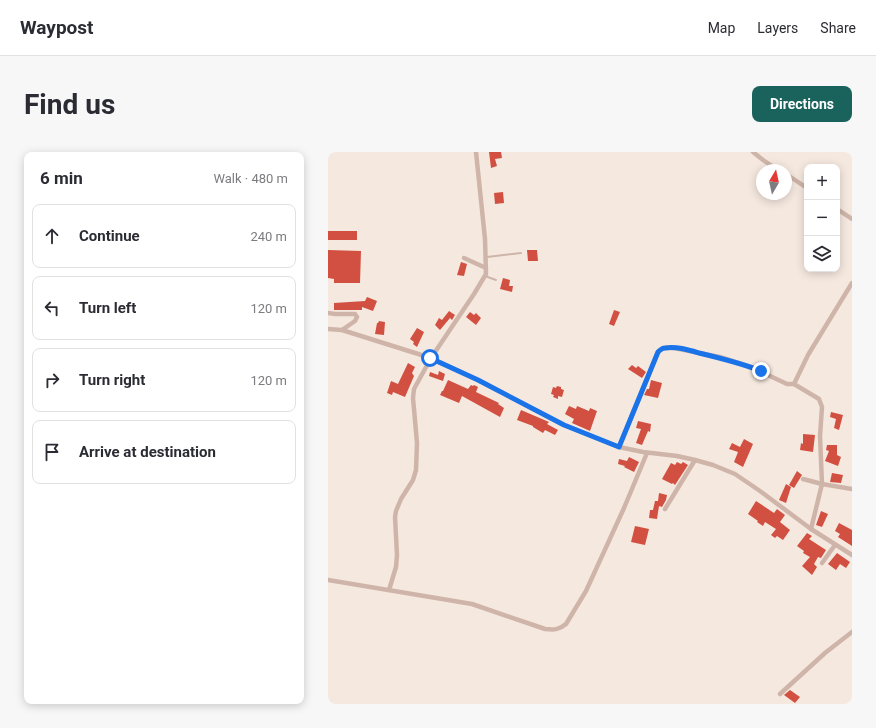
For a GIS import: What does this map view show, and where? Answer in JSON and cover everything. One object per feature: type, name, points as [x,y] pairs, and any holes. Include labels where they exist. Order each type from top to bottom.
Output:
[{"type":"street","points":[[389,590],[396,566],[397,555],[396,511],[401,499],[413,480],[416,470],[417,439],[413,394],[416,384],[430,358],[485,276],[486,258],[481,192],[476,152]]},
{"type":"street","points":[[753,152],[768,164]]},
{"type":"street","points":[[792,178],[804,186]]},
{"type":"street","points":[[840,211],[852,219]]},
{"type":"street","points":[[464,258],[486,268]]},
{"type":"street","points":[[794,384],[808,355],[852,283]]},
{"type":"street","points":[[328,313],[355,314],[357,317],[355,321],[342,330]]},
{"type":"street","points":[[328,329],[342,330],[430,358],[478,380],[564,425],[619,447],[695,460],[713,465],[735,474],[811,529],[852,555]]},
{"type":"street","points":[[619,447],[658,352],[662,349],[674,348],[720,357],[751,367],[789,385],[794,384],[819,399],[822,403],[820,436],[822,484],[811,529]]},
{"type":"street","points":[[328,580],[472,604],[545,629],[555,630],[561,628],[566,624],[586,591],[647,453]]},
{"type":"street","points":[[664,509],[695,460]]},
{"type":"street","points":[[803,479],[852,489]]},
{"type":"street","points":[[822,563],[835,545]]},
{"type":"street","points":[[780,694],[852,632]]},
{"type":"lane","points":[[486,258],[520,254]]},
{"type":"lane","points":[[485,276],[496,280]]},
{"type":"building","points":[[489,152],[501,152],[502,158],[495,159],[497,166],[491,168]]},
{"type":"building","points":[[503,192],[504,203],[495,204],[494,193]]},
{"type":"building","points":[[328,231],[357,231],[357,240],[328,240]]},
{"type":"building","points":[[328,250],[361,251],[360,283],[334,283],[334,279],[328,278]]},
{"type":"building","points":[[527,250],[537,250],[538,261],[528,261]]},
{"type":"building","points":[[461,262],[467,264],[464,276],[457,275]]},
{"type":"building","points":[[503,278],[510,280],[509,286],[513,286],[512,292],[500,289]]},
{"type":"building","points":[[367,297],[377,301],[373,311],[362,307],[362,310],[334,310],[334,303],[365,301]]},
{"type":"building","points":[[614,310],[620,312],[614,326],[609,324]]},
{"type":"building","points":[[449,311],[455,315],[452,320],[450,318],[440,330],[435,325],[439,318],[442,320]]},
{"type":"building","points":[[470,312],[474,315],[476,313],[481,318],[476,325],[466,317]]},
{"type":"building","points":[[379,321],[385,322],[384,335],[375,334],[377,323]]},
{"type":"building","points":[[417,328],[424,332],[417,347],[410,339]]},
{"type":"building","points":[[408,363],[415,367],[412,373],[414,376],[405,397],[393,392],[392,395],[387,393],[391,381],[398,384]]},
{"type":"building","points":[[632,365],[636,368],[638,366],[646,372],[642,378],[628,369]]},
{"type":"building","points":[[439,371],[445,374],[443,381],[429,376],[430,372],[438,375]]},
{"type":"building","points":[[448,380],[468,389],[471,385],[478,387],[476,392],[499,403],[498,404],[504,408],[500,417],[462,396],[459,403],[440,395]]},
{"type":"building","points":[[651,380],[662,383],[658,398],[644,395],[647,389],[649,389]]},
{"type":"building","points":[[557,386],[564,390],[562,397],[558,396],[558,399],[553,397],[554,395],[551,394],[553,387],[556,388]]},
{"type":"building","points":[[569,406],[576,409],[577,406],[589,411],[590,408],[597,411],[590,431],[572,423],[574,419],[565,414]]},
{"type":"building","points":[[521,410],[549,422],[547,424],[558,430],[555,435],[545,430],[543,433],[533,426],[517,420]]},
{"type":"building","points":[[831,412],[843,415],[839,430],[834,428],[836,419],[830,417]]},
{"type":"building","points":[[638,421],[651,424],[650,432],[648,431],[642,445],[636,443],[641,429],[636,428]]},
{"type":"building","points":[[803,434],[815,435],[813,452],[800,450],[801,443],[803,444]]},
{"type":"building","points":[[744,439],[753,444],[743,467],[734,462],[738,452],[729,449],[732,443],[740,447]]},
{"type":"building","points":[[827,445],[837,445],[837,455],[841,457],[838,466],[825,461],[829,451],[826,450]]},
{"type":"building","points":[[629,457],[639,462],[634,472],[624,467],[625,466],[618,464],[619,459],[627,461]]},
{"type":"building","points":[[677,462],[681,464],[683,462],[688,465],[675,485],[662,479],[671,463],[675,465]]},
{"type":"building","points":[[797,471],[802,475],[794,488],[789,485]]},
{"type":"building","points":[[832,473],[843,475],[841,483],[830,482]]},
{"type":"building","points":[[786,484],[791,487],[786,503],[779,500]]},
{"type":"building","points":[[659,493],[667,495],[666,500],[662,507],[659,506],[657,519],[649,518],[650,510],[653,510],[655,501],[658,501]]},
{"type":"building","points":[[756,501],[774,513],[777,509],[785,515],[780,522],[790,530],[783,540],[777,536],[775,538],[771,535],[776,529],[765,522],[763,526],[748,514]]},
{"type":"building","points":[[821,511],[828,514],[822,527],[816,525]]},
{"type":"building","points":[[839,523],[852,530],[852,546],[838,537],[840,534],[835,531]]},
{"type":"building","points":[[635,526],[649,529],[645,545],[631,542]]},
{"type":"building","points":[[807,533],[812,536],[809,539],[826,550],[821,558],[818,557],[814,564],[817,567],[812,575],[802,566],[810,557],[803,553],[804,551],[797,546]]},
{"type":"building","points":[[837,553],[850,562],[846,568],[840,564],[836,570],[828,564]]},
{"type":"building","points":[[790,690],[800,697],[795,703],[784,695]]},
{"type":"route","points":[[430,358],[478,380],[564,425],[619,447],[660,349],[674,348],[720,357],[761,371]]}]
